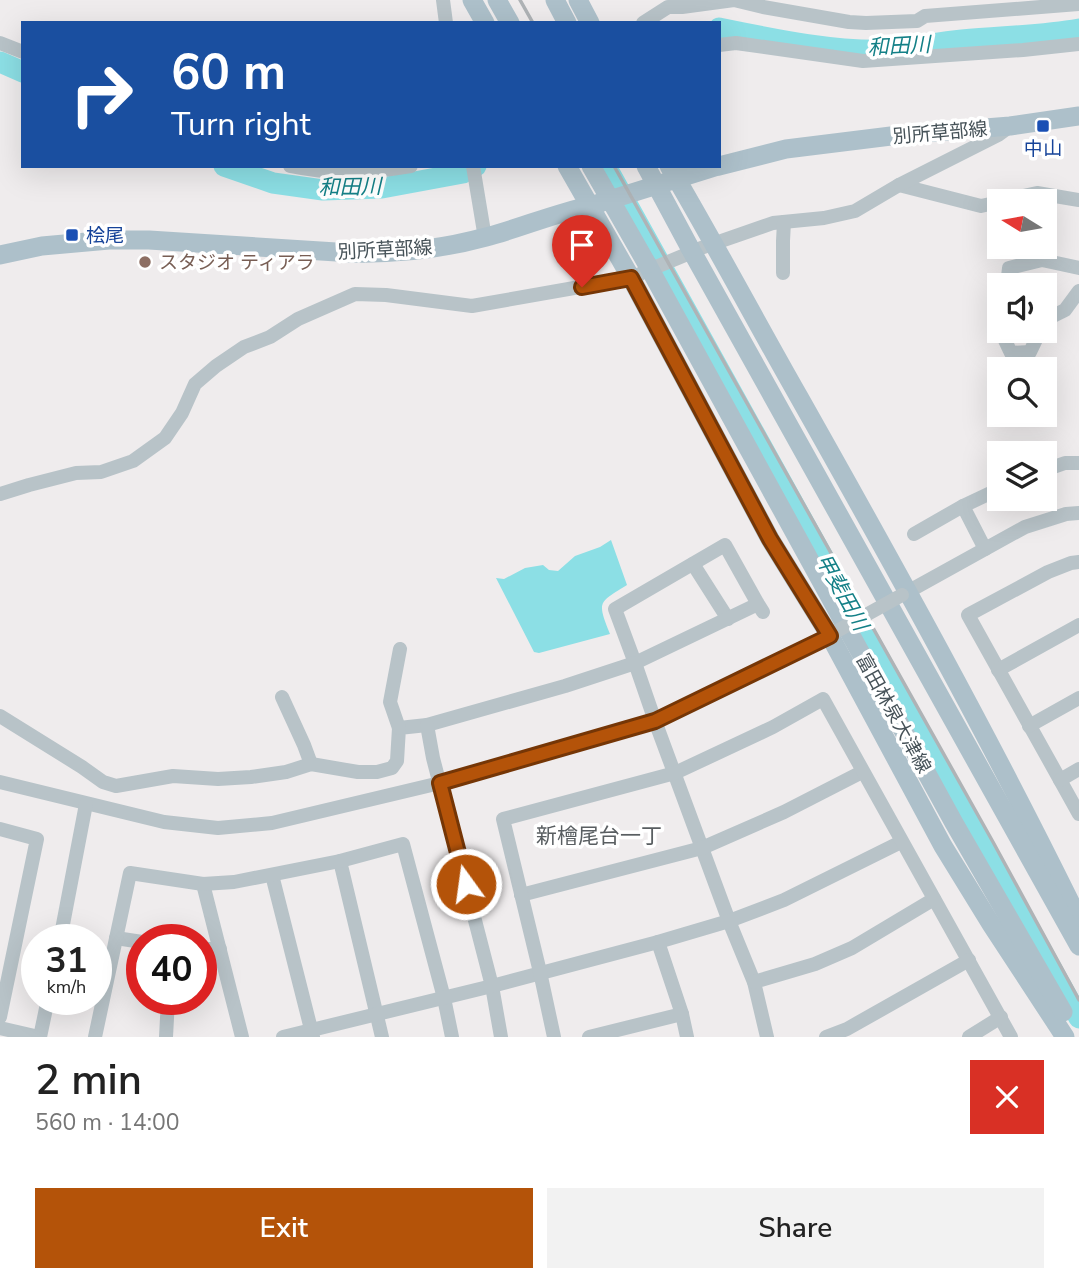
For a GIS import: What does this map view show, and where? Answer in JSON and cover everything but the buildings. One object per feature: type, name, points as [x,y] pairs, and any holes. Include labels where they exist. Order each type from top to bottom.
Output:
[{"type":"main road","points":[[472,0],[484,21]]},
{"type":"main road","points":[[497,0],[509,21]]},
{"type":"main road","points":[[555,0],[566,21]]},
{"type":"main road","points":[[578,0],[589,21]]},
{"type":"main road","name":"別所草部線","points":[[721,165],[786,149],[899,135],[1010,126],[1079,116]]},
{"type":"main road","points":[[568,168],[590,206],[644,271],[770,539],[834,633],[943,846],[1065,1037]]},
{"type":"main road","name":"富田林泉大津線","points":[[592,168],[644,271],[1077,1037]]},
{"type":"main road","points":[[647,168],[905,594],[1040,840],[1079,920]]},
{"type":"main road","name":"別所草部線","points":[[0,255],[43,246],[109,240],[149,240],[374,254],[430,249],[485,238],[590,206],[672,172],[703,168]]},
{"type":"main road","points":[[672,172],[697,249],[1079,946]]},
{"type":"street","points":[[443,0],[446,21]]},
{"type":"street","points":[[646,21],[668,7],[734,0],[866,23],[917,21],[925,16],[1079,5]]},
{"type":"street","points":[[0,43],[21,51]]},
{"type":"street","points":[[721,46],[736,43],[863,61],[1079,44]]},
{"type":"street","points":[[0,494],[76,473],[101,472],[133,461],[164,438],[182,413],[195,384],[216,366],[244,347],[270,337],[298,318],[355,294],[386,295],[472,306],[644,271],[697,249],[773,223],[824,218],[855,211],[899,185],[998,135],[1010,126]]},
{"type":"street","points":[[304,168],[338,173],[398,168]]},
{"type":"street","points":[[472,168],[485,238]]},
{"type":"street","points":[[899,185],[981,206],[987,204]]},
{"type":"street","points":[[1057,196],[1079,200]]},
{"type":"street","points":[[783,273],[785,222]]},
{"type":"street","points":[[1008,273],[1009,268],[1042,260],[1079,268]]},
{"type":"street","points":[[1057,314],[1065,310],[1079,291]]},
{"type":"street","points":[[1006,343],[1011,353],[1030,352],[1034,343]]},
{"type":"street","points":[[1057,466],[1079,463]]},
{"type":"street","points":[[914,534],[987,495]]},
{"type":"street","points":[[963,506],[985,549]]},
{"type":"street","points":[[0,782],[164,822],[218,828],[272,824],[440,783],[655,721],[834,633],[1025,527],[1066,514],[1079,513]]},
{"type":"street","points":[[399,728],[427,725],[635,663],[728,619],[761,608],[725,545],[615,609],[635,663],[655,721],[729,921],[754,982],[767,1037]]},
{"type":"street","points":[[1079,562],[1071,562],[1048,572],[968,615],[1079,814]]},
{"type":"street","points":[[693,564],[728,619]]},
{"type":"street","points":[[998,670],[1079,625]]},
{"type":"street","points":[[0,716],[103,782],[116,786],[173,776],[218,779],[251,777],[286,772],[311,764],[358,772],[377,772],[392,768],[397,761],[399,728],[390,702],[400,649]]},
{"type":"street","points":[[282,697],[311,764]]},
{"type":"street","points":[[1029,726],[1079,698]]},
{"type":"street","points":[[555,1037],[503,819],[675,773],[773,727],[823,699],[1011,1037]]},
{"type":"street","points":[[427,725],[492,986],[501,1037]]},
{"type":"street","points":[[1060,780],[1079,769]]},
{"type":"street","points":[[521,895],[702,848],[784,812],[862,772]]},
{"type":"street","points":[[63,924],[86,804]]},
{"type":"street","points":[[0,829],[37,839],[4,987],[0,1017]]},
{"type":"street","points":[[283,1037],[312,1033],[729,921],[784,900],[901,842]]},
{"type":"street","points":[[95,1037],[130,873],[203,884],[234,882],[340,861],[403,844],[452,1037]]},
{"type":"street","points":[[340,861],[382,1037]]},
{"type":"street","points":[[272,875],[312,1033]]},
{"type":"street","points":[[203,884],[242,1037]]},
{"type":"street","points":[[754,982],[815,964],[852,948],[934,899]]},
{"type":"street","points":[[116,938],[126,940]]},
{"type":"street","points":[[658,942],[687,1037]]},
{"type":"street","points":[[827,1037],[847,1029],[969,960]]},
{"type":"street","points":[[589,1037],[622,1033],[682,1014]]},
{"type":"street","points":[[0,1028],[39,1037],[44,1015]]},
{"type":"street","points":[[166,1037],[167,1015]]},
{"type":"street","points":[[969,1037],[1001,1017]]},
{"type":"water","points":[[611,540],[627,585],[603,604],[603,615],[610,634],[539,653],[534,652],[496,578],[504,579],[525,568],[543,565],[549,570],[558,571],[575,556]]},
{"type":"waterway","name":"和田川","points":[[721,28],[803,44],[867,50],[1079,29]]},
{"type":"waterway","name":"和田川","points":[[0,62],[21,71]]},
{"type":"waterway","name":"和田川","points":[[230,168],[273,183],[323,190],[382,188],[463,173],[472,168]]},
{"type":"waterway","name":"甲斐田川","points":[[607,168],[1079,1018]]},
{"type":"railway","points":[[520,0],[532,21]]},
{"type":"railway","points":[[615,168],[1079,1000]]},
{"type":"place","name":"中山","points":[[1043,126]]},
{"type":"place","name":"桧尾","points":[[72,235]]},
{"type":"place","name":"スタジオ ティアラ","points":[[145,262]]},
{"type":"district","name":"新檜尾台一丁","points":[[599,836]]},
{"type":"route","points":[[466,884],[440,783],[655,721],[830,636],[770,539],[631,278],[582,287]]}]
